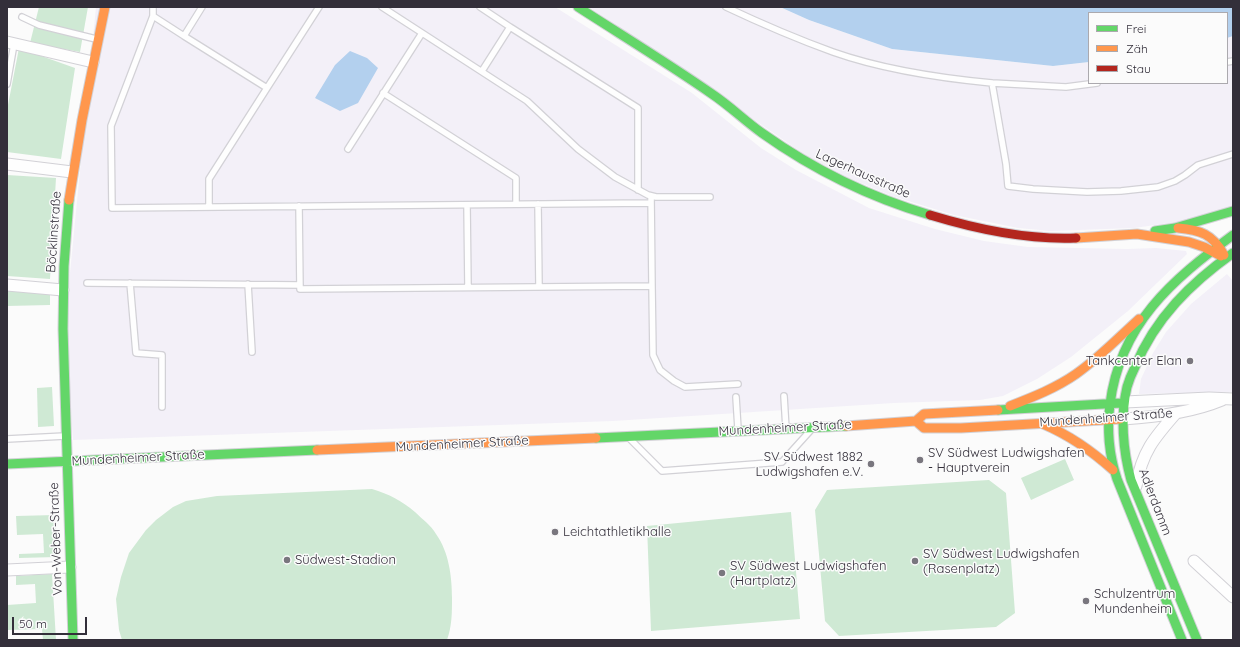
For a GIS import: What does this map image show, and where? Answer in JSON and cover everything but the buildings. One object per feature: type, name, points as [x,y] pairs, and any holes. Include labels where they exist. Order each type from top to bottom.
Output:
[{"type":"street","name":"Böcklinstraße","points":[[66,462],[63,290],[66,234],[72,172],[105,7]]},
{"type":"street","name":"Lagerhausstraße","points":[[578,7],[680,72],[720,100],[761,133],[799,159],[870,194],[914,211],[961,223],[1012,233],[1065,238],[1133,234],[1189,241],[1231,259]]},
{"type":"street","points":[[11,43],[93,62]]},
{"type":"street","points":[[7,164],[72,172]]},
{"type":"street","points":[[1133,234],[1175,228],[1233,211]]},
{"type":"street","points":[[1175,228],[1193,230],[1210,236],[1219,244],[1231,259]]},
{"type":"street","points":[[1000,410],[1049,389],[1084,368],[1145,314],[1167,289],[1211,250],[1233,235]]},
{"type":"street","name":"Adlerdamm","points":[[1197,640],[1135,490],[1127,464],[1123,419],[1126,389],[1138,357],[1152,332],[1169,310],[1203,276],[1231,259]]},
{"type":"street","points":[[7,285],[63,290]]},
{"type":"street","name":"Adlerdamm","points":[[1145,314],[1131,336],[1121,356],[1110,390],[1107,420],[1110,454],[1113,470],[1122,494],[1182,640]]},
{"type":"street","name":"Mundenheimer Straße","points":[[7,464],[813,428],[916,421],[924,414],[1125,402],[1208,398],[1229,399]]},
{"type":"street","name":"Mundenheimer Straße","points":[[916,421],[924,428],[961,428],[1123,419],[1176,413],[1211,405],[1229,399]]},
{"type":"street","points":[[1135,490],[1138,473],[1148,448],[1156,435],[1176,413]]},
{"type":"street","points":[[1040,423],[1074,438],[1113,470]]},
{"type":"street","name":"Von-Weber-Straße","points":[[66,462],[73,640]]},
{"type":"street","points":[[1194,561],[1233,597]]},
{"type":"street","points":[[7,570],[70,567]]},
{"type":"lane","points":[[153,7],[153,16],[111,126],[112,208],[651,203]]},
{"type":"lane","points":[[184,36],[202,7]]},
{"type":"lane","points":[[209,207],[209,179],[318,7]]},
{"type":"lane","points":[[382,7],[527,101],[578,149],[615,177],[651,196],[710,197]]},
{"type":"lane","points":[[480,7],[638,108],[638,190]]},
{"type":"lane","points":[[726,7],[779,32],[834,52],[898,70],[992,83],[1066,87],[1089,84]]},
{"type":"lane","points":[[153,16],[267,88]]},
{"type":"lane","points":[[22,18],[39,25],[98,39]]},
{"type":"lane","points":[[482,71],[510,27]]},
{"type":"lane","points":[[348,149],[422,33]]},
{"type":"lane","points":[[7,84],[11,43]]},
{"type":"lane","points":[[992,83],[1008,186],[1086,192],[1121,191],[1158,187],[1185,176],[1198,165],[1233,154]]},
{"type":"lane","points":[[383,93],[516,178],[516,204]]},
{"type":"lane","points":[[651,196],[653,355],[660,370],[674,381],[685,387],[738,384]]},
{"type":"lane","points":[[538,204],[539,287]]},
{"type":"lane","points":[[467,205],[468,288]]},
{"type":"lane","points":[[299,206],[300,289],[652,286]]},
{"type":"lane","points":[[87,283],[300,285]]},
{"type":"lane","points":[[130,284],[136,353],[162,355],[162,407]]},
{"type":"lane","points":[[248,284],[252,352]]},
{"type":"lane","points":[[784,396],[786,429]]},
{"type":"lane","points":[[736,398],[738,431]]},
{"type":"lane","points":[[627,436],[662,471],[782,462],[813,428]]},
{"type":"lane","name":"Mundenheimer Straße","points":[[7,439],[65,436]]},
{"type":"shaded area","points":[[96,7],[555,7],[692,93],[761,148],[796,170],[869,208],[935,229],[984,241],[1028,247],[1127,249],[1156,248],[1186,251],[1187,254],[1128,311],[1071,357],[1037,379],[1003,396],[980,400],[894,403],[613,421],[73,440],[65,324]]},
{"type":"shaded area","points":[[589,7],[780,7],[809,20],[892,49],[1053,66],[1088,62],[1088,84],[1228,84],[1228,38],[1233,36],[1233,206],[1184,221],[1134,228],[1051,231],[1018,228],[954,215],[892,196],[847,177],[807,156]]},
{"type":"shaded area","points":[[1227,274],[1233,281],[1233,392],[1139,394],[1141,379],[1153,353],[1166,332],[1191,304]]},
{"type":"green space","points":[[39,7],[88,7],[80,52],[30,43]]},
{"type":"green space","points":[[19,48],[75,68],[61,159],[7,152],[7,110]]},
{"type":"green space","points":[[7,175],[56,178],[50,279],[7,276]]},
{"type":"green space","points":[[7,290],[50,294],[50,305],[7,306]]},
{"type":"green space","points":[[52,387],[54,426],[38,427],[37,388]]},
{"type":"green space","points":[[1065,459],[1074,480],[1031,500],[1021,478]]},
{"type":"green space","name":"SV Südwest Ludwigshafen (Rasenplatz)","points":[[989,480],[1006,493],[1015,613],[996,627],[839,636],[825,621],[815,510],[827,490]]},
{"type":"green space","name":"Südwest-Stadion","points":[[372,489],[395,498],[415,512],[434,531],[444,549],[449,565],[452,598],[450,630],[447,640],[122,640],[119,630],[116,599],[129,553],[146,530],[173,507],[186,501],[217,496]]},
{"type":"green space","name":"SV Südwest Ludwigshafen (Hartplatz)","points":[[791,512],[800,619],[651,631],[647,526]]},
{"type":"green space","points":[[55,515],[57,557],[19,558],[19,554],[44,553],[43,534],[17,535],[16,516]]},
{"type":"green space","points":[[52,574],[56,640],[43,640],[42,629],[7,630],[7,605],[36,603],[35,584],[16,585],[16,576]]},
{"type":"water","points":[[780,7],[1233,7],[1233,36],[1228,38],[1228,12],[1088,12],[1088,62],[1053,66],[892,49],[809,20]]},
{"type":"water","points":[[350,51],[367,58],[378,68],[358,103],[340,111],[315,98],[335,65]]},
{"type":"traffic: fast","points":[[578,7],[696,83],[725,103],[762,133],[802,159],[864,191],[885,200],[930,215]]},
{"type":"traffic: fast","points":[[69,200],[64,266],[63,329],[73,640]]},
{"type":"traffic: fast","points":[[1155,231],[1175,228],[1233,211]]},
{"type":"traffic: fast","points":[[1182,640],[1117,479],[1109,442],[1110,404],[1116,376],[1125,350],[1137,327],[1152,306],[1189,269],[1233,235]]},
{"type":"traffic: fast","points":[[1197,640],[1131,480],[1123,434],[1125,398],[1127,387],[1143,349],[1164,317],[1189,289],[1233,253]]},
{"type":"traffic: fast","points":[[998,410],[1121,403]]},
{"type":"traffic: fast","points":[[596,438],[846,426]]},
{"type":"traffic: fast","points":[[7,464],[317,450]]},
{"type":"traffic: slow","points":[[69,200],[82,120],[105,7]]},
{"type":"traffic: slow","points":[[1178,228],[1193,230],[1205,234],[1215,242],[1224,255]]},
{"type":"traffic: slow","points":[[1076,238],[1137,234],[1189,242],[1204,247],[1221,256]]},
{"type":"traffic: slow","points":[[1010,406],[1036,396],[1076,374],[1101,355],[1139,319]]},
{"type":"traffic: slow","points":[[846,426],[916,421],[924,414],[998,410]]},
{"type":"traffic: slow","points":[[916,421],[924,428],[961,428],[1120,419]]},
{"type":"traffic: slow","points":[[1043,424],[1080,444],[1113,470]]},
{"type":"traffic: slow","points":[[317,450],[596,438]]},
{"type":"traffic: jam","points":[[930,215],[965,225],[1021,235],[1076,238]]},
{"type":"place","name":"Tankcenter Elan","points":[[1190,361]]},
{"type":"place","name":"SV Südwest Ludwigshafen - Hauptverein","points":[[920,460]]},
{"type":"place","name":"SV Südwest 1882 Ludwigshafen e.V.","points":[[871,464]]},
{"type":"place","name":"Leichtathletikhalle","points":[[555,532]]},
{"type":"place","name":"Südwest-Stadion","points":[[287,560]]},
{"type":"place","name":"SV Südwest Ludwigshafen (Rasenplatz)","points":[[915,561]]},
{"type":"place","name":"SV Südwest Ludwigshafen (Hartplatz)","points":[[722,573]]},
{"type":"place","name":"Schulzentrum Mundenheim","points":[[1086,601]]}]
